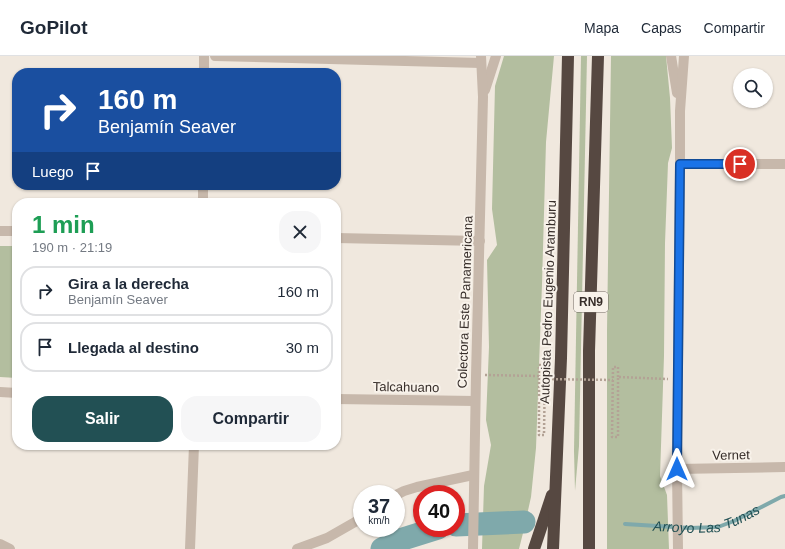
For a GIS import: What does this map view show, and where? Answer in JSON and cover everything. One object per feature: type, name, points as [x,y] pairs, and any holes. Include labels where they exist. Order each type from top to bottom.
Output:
[{"type":"highway","name":"Autopista Pedro Eugenio Aramburu","points":[[553,549],[561,358],[568,56]]},
{"type":"highway","name":"RN9","points":[[589,549],[589,351],[598,56]]},
{"type":"highway","points":[[534,549],[556,480]]},
{"type":"street","points":[[204,56],[204,68]]},
{"type":"street","points":[[215,56],[481,59]]},
{"type":"street","points":[[483,97],[496,56]]},
{"type":"street","points":[[671,56],[680,111]]},
{"type":"street","points":[[678,544],[677,469],[680,111],[684,56]]},
{"type":"street","name":"Colectora Este Panamericana","points":[[473,544],[483,97],[481,59]]},
{"type":"street","points":[[680,164],[785,164]]},
{"type":"street","points":[[0,231],[12,231]]},
{"type":"street","points":[[341,238],[480,241]]},
{"type":"street","points":[[0,392],[12,393]]},
{"type":"street","name":"Talcahuano","points":[[341,399],[475,401]]},
{"type":"street","points":[[190,549],[194,450]]},
{"type":"street","name":"Vernet","points":[[677,469],[785,467]]},
{"type":"street","points":[[405,491],[474,475]]},
{"type":"street","points":[[297,549],[327,538],[353,523]]},
{"type":"street","points":[[0,544],[10,549]]},
{"type":"path","points":[[539,365],[544,365],[544,435],[539,435],[539,376],[539,365]]},
{"type":"path","points":[[613,367],[618,367],[618,437],[612,437],[613,380],[613,367]]},
{"type":"path","points":[[476,376],[539,376]]},
{"type":"path","points":[[618,377],[678,379]]},
{"type":"path","points":[[544,379],[613,380]]},
{"type":"green space","points":[[504,56],[554,56],[546,142],[536,448],[531,497],[519,549],[482,549],[484,486],[491,445],[486,420],[489,347],[487,260],[497,245],[492,209],[495,86]]},
{"type":"green space","points":[[581,56],[587,56],[579,446],[575,491],[574,451]]},
{"type":"green space","points":[[611,56],[666,56],[670,98],[672,148],[668,163],[665,243],[664,356],[660,476],[667,495],[669,549],[607,549],[607,331]]},
{"type":"green space","points":[[0,246],[12,246],[12,378],[0,377]]},
{"type":"waterway","name":"Arroyo Las Tunas","points":[[625,524],[690,528],[718,527],[734,521],[785,496]]},
{"type":"waterway","name":"Arroyo Las Tunas","points":[[465,525],[524,522]]},
{"type":"waterway","name":"Arroyo Las Tunas","points":[[382,549],[413,536]]},
{"type":"route","points":[[677,469],[680,164],[740,164]]}]
